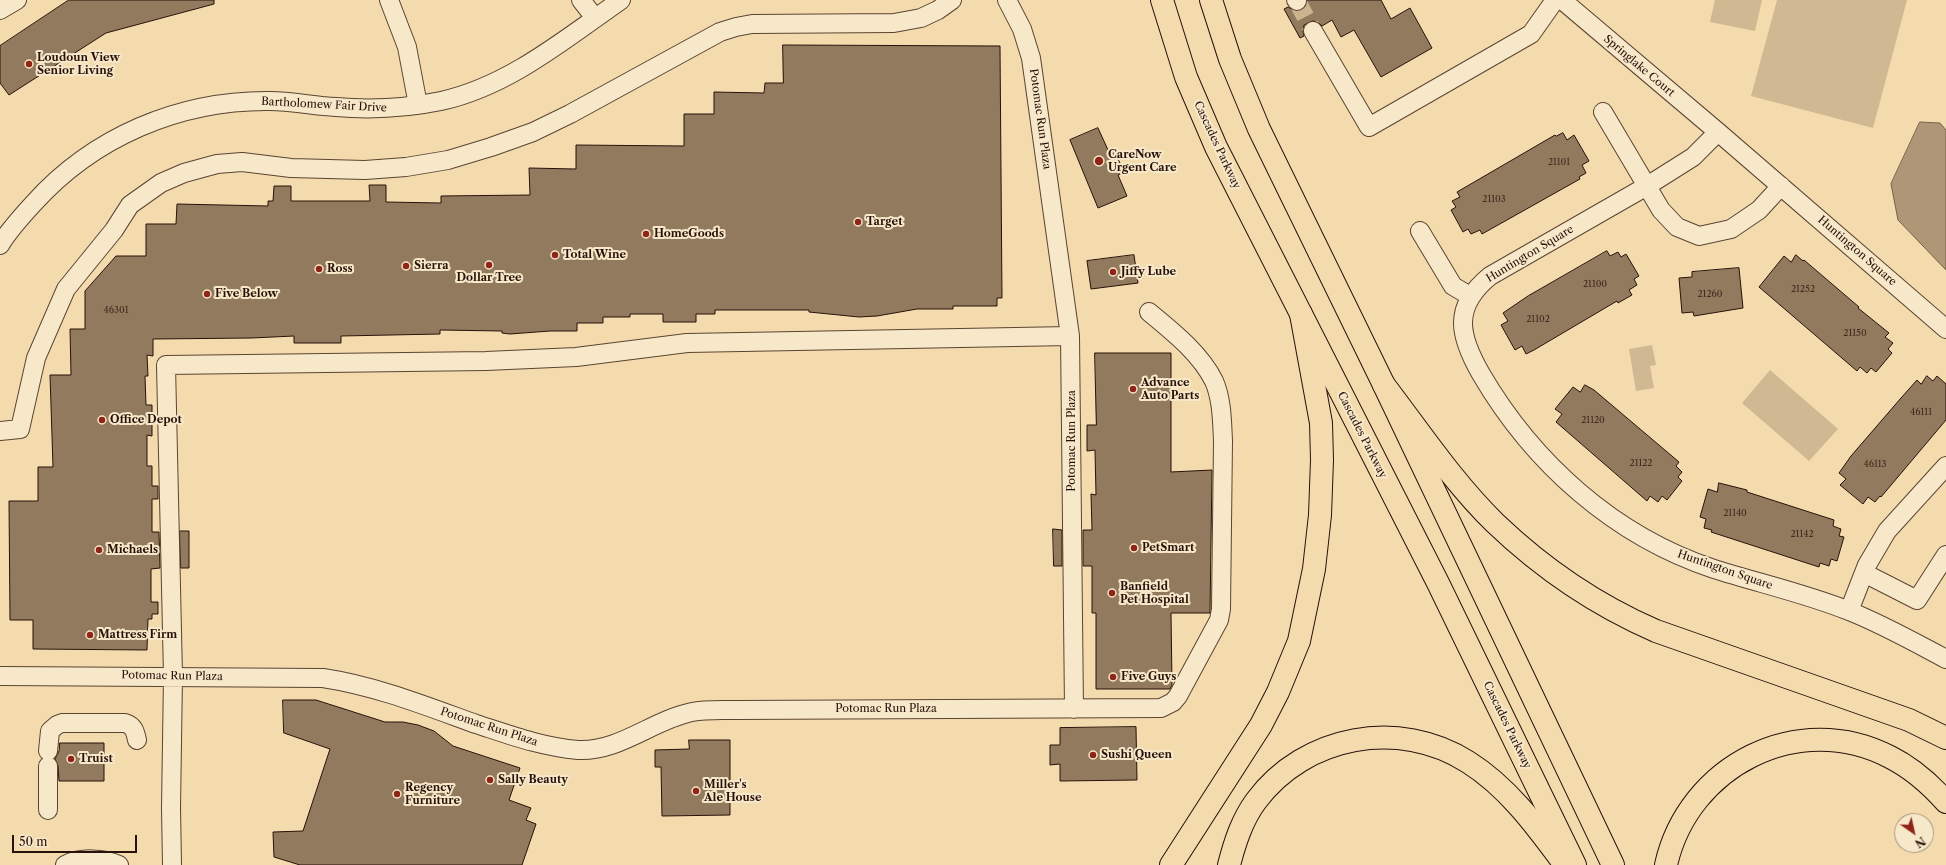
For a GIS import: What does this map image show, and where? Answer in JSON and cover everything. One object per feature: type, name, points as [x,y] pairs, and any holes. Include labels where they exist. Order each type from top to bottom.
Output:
[{"type":"main road","name":"Cascades Parkway","points":[[1162,0],[1186,77],[1216,147],[1438,584],[1575,865]]},
{"type":"main road","points":[[1211,0],[1230,59],[1259,129],[1384,385],[1613,865]]},
{"type":"main road","points":[[1171,865],[1261,725],[1281,686],[1299,641],[1314,569],[1320,515],[1322,460],[1321,423],[1301,314]]},
{"type":"main road","points":[[1384,385],[1447,468],[1495,522],[1536,559],[1589,597],[1624,617],[1656,631],[1909,720],[1946,738]]},
{"type":"main road","points":[[1229,865],[1238,834],[1246,817],[1256,802],[1281,775],[1311,754],[1331,746],[1363,738],[1382,737],[1400,738],[1436,746],[1468,762],[1488,777],[1526,813],[1565,865]]},
{"type":"main road","points":[[1666,865],[1674,836],[1683,819],[1704,790],[1732,766],[1765,750],[1782,744],[1819,740],[1837,741],[1872,749],[1889,756],[1915,772],[1946,802]]},
{"type":"street","points":[[0,10],[17,0]]},
{"type":"street","points":[[389,0],[407,47],[418,105]]},
{"type":"street","points":[[581,0],[595,18]]},
{"type":"street","name":"Bartholomew Fair Drive","points":[[0,245],[22,215],[42,194],[74,165],[101,146],[138,127],[168,115],[196,109],[268,101],[363,109],[395,108],[443,100],[507,76],[536,59],[621,0]]},
{"type":"street","points":[[0,431],[20,429],[36,358],[66,289],[114,230],[130,205],[161,183],[184,173],[223,164],[242,162],[291,168],[365,170],[406,167],[448,160],[491,148],[533,132],[570,114],[720,32],[752,24],[894,23],[921,18],[938,10],[952,0]]},
{"type":"street","name":"Potomac Run Plaza","points":[[0,676],[323,678],[351,682],[381,690],[528,742],[577,750],[595,750],[692,712],[768,709],[1074,709],[1070,336],[1031,58],[1022,29],[1007,0]]},
{"type":"street","points":[[1313,30],[1369,127],[1531,34],[1555,0]]},
{"type":"street","name":"Springlake Court","points":[[1562,0],[1718,132]]},
{"type":"street","points":[[1603,112],[1661,210],[1677,227],[1699,236],[1731,229],[1759,210],[1781,186]]},
{"type":"street","name":"Huntington Square","points":[[1946,329],[1718,132],[1693,157],[1647,186],[1490,276],[1479,285],[1470,296],[1463,311],[1462,330],[1466,346],[1474,363],[1496,400],[1514,425],[1542,458],[1582,495],[1607,514],[1638,534],[1676,553],[1712,568],[1849,611],[1946,658]]},
{"type":"street","points":[[1420,231],[1453,286],[1470,296]]},
{"type":"street","points":[[1074,709],[1161,708],[1167,706],[1178,696],[1219,620],[1222,610],[1223,441],[1222,415],[1218,394],[1214,381],[1198,358],[1182,341],[1149,312]]},
{"type":"street","points":[[172,865],[171,808],[173,676],[166,365],[486,361],[576,357],[688,343],[1070,336]]},
{"type":"street","points":[[1849,611],[1864,573],[1887,531],[1946,466]]},
{"type":"street","points":[[1864,573],[1916,600],[1946,555]]},
{"type":"street","points":[[48,810],[48,759],[50,732],[52,728],[62,723],[125,723],[131,725],[137,740]]},
{"type":"street","points":[[65,865],[73,861],[110,860],[119,865]]},
{"type":"shaded area","points":[[1715,0],[1762,0],[1755,31],[1710,22]]},
{"type":"shaded area","points":[[1777,0],[1907,0],[1873,128],[1751,96]]},
{"type":"shaded area","points":[[1920,122],[1940,123],[1946,130],[1946,270],[1898,220],[1891,184]]},
{"type":"shaded area","points":[[1652,345],[1656,365],[1650,366],[1654,388],[1636,391],[1629,349]]},
{"type":"shaded area","points":[[1770,370],[1838,429],[1809,461],[1742,403]]},
{"type":"building","name":"Loudoun View Senior Living","points":[[69,0],[214,0],[214,4],[106,33],[9,95],[0,83],[0,46]]},
{"type":"building","points":[[1307,0],[1381,0],[1391,19],[1410,8],[1432,48],[1381,77],[1354,30],[1341,37],[1332,20],[1322,26],[1318,22],[1313,21],[1304,25],[1304,36],[1300,38],[1284,9],[1288,7],[1294,11],[1300,11],[1305,8]]},
{"type":"building","points":[[783,45],[1000,46],[1002,298],[997,298],[997,306],[953,306],[953,309],[917,309],[877,316],[859,317],[809,312],[809,310],[715,310],[715,314],[696,314],[696,322],[663,322],[663,314],[630,314],[630,317],[603,317],[603,323],[577,323],[577,331],[550,331],[510,334],[502,333],[502,331],[440,330],[440,334],[341,336],[341,343],[294,343],[294,336],[153,339],[153,356],[147,355],[148,376],[145,376],[146,405],[152,405],[152,436],[147,435],[147,466],[152,466],[152,486],[158,486],[158,499],[152,499],[152,532],[159,532],[160,568],[151,569],[151,602],[158,602],[158,614],[152,614],[152,619],[148,619],[147,650],[33,649],[33,620],[10,620],[9,501],[38,501],[38,467],[53,467],[50,375],[71,375],[70,329],[85,329],[85,291],[116,256],[146,256],[146,224],[176,224],[177,204],[268,206],[268,201],[273,201],[274,186],[291,186],[291,201],[370,201],[369,185],[386,185],[386,202],[441,203],[441,196],[530,195],[529,168],[576,169],[576,145],[684,146],[684,114],[714,114],[714,92],[764,93],[765,83],[783,83]]},
{"type":"building","name":"CareNow Urgent Care","points":[[1098,128],[1108,150],[1113,148],[1124,172],[1118,175],[1127,196],[1098,208],[1070,140]]},
{"type":"building","points":[[1563,133],[1567,140],[1574,135],[1589,161],[1582,165],[1586,173],[1579,177],[1580,179],[1482,234],[1480,230],[1471,234],[1468,229],[1463,232],[1451,210],[1456,207],[1452,201],[1460,197],[1457,192],[1555,135],[1556,136]]},
{"type":"building","points":[[1607,251],[1610,256],[1618,252],[1621,257],[1626,254],[1639,276],[1634,279],[1637,285],[1629,290],[1632,295],[1618,303],[1617,301],[1526,354],[1522,346],[1515,350],[1501,325],[1508,321],[1503,313],[1528,296]]},
{"type":"building","name":"Jiffy Lube","points":[[1134,255],[1138,283],[1091,289],[1087,261]]},
{"type":"building","points":[[1796,255],[1803,261],[1804,260],[1859,307],[1858,308],[1889,333],[1885,337],[1893,343],[1888,349],[1892,353],[1876,372],[1871,368],[1867,373],[1860,367],[1857,371],[1759,287],[1784,256],[1791,262]]},
{"type":"building","points":[[1739,268],[1743,308],[1694,316],[1693,312],[1682,313],[1679,278],[1692,277],[1692,272]]},
{"type":"building","points":[[1095,353],[1171,353],[1171,472],[1212,470],[1210,613],[1171,613],[1172,685],[1170,689],[1096,689],[1096,613],[1092,613],[1092,566],[1083,566],[1083,530],[1092,530],[1091,494],[1096,495],[1095,450],[1087,451],[1087,425],[1096,425]]},
{"type":"building","points":[[1927,376],[1933,381],[1937,376],[1946,384],[1946,420],[1881,497],[1880,496],[1875,502],[1868,497],[1863,504],[1840,485],[1846,479],[1839,473],[1851,456],[1917,380],[1921,384]]},
{"type":"building","points":[[1585,385],[1594,390],[1679,462],[1676,466],[1682,472],[1678,477],[1682,481],[1667,500],[1662,496],[1658,502],[1650,496],[1647,501],[1556,422],[1562,414],[1555,409],[1573,387],[1580,392]]},
{"type":"building","points":[[1719,483],[1747,490],[1747,492],[1834,520],[1833,526],[1841,529],[1839,536],[1844,537],[1837,561],[1831,559],[1829,566],[1820,563],[1819,567],[1711,532],[1712,530],[1704,528],[1706,519],[1700,517],[1708,489],[1717,492]]},
{"type":"building","points":[[1053,529],[1062,530],[1062,566],[1054,566]]},
{"type":"building","points":[[180,531],[189,531],[189,568],[181,568]]},
{"type":"building","name":"Regency Furniture","points":[[283,700],[316,700],[385,722],[403,722],[418,725],[434,731],[453,746],[520,768],[509,800],[531,808],[526,820],[536,824],[522,865],[300,865],[274,857],[273,832],[303,831],[330,749],[284,733]]},
{"type":"building","name":"Sushi Queen","points":[[1136,727],[1137,780],[1060,781],[1060,764],[1050,765],[1050,745],[1060,745],[1060,728]]},
{"type":"building","name":"Miller's Ale House","points":[[689,740],[730,740],[730,815],[662,816],[661,767],[655,767],[655,750],[689,749]]},
{"type":"building","name":"Truist","points":[[60,743],[104,743],[104,781],[59,781],[58,766],[55,759],[59,751]]},
{"type":"tunnel","points":[[1297,1],[1313,31]]},
{"type":"place","name":"Loudoun View Senior Living","points":[[29,64]]},
{"type":"place","name":"CareNow Urgent Care","points":[[1099,161]]},
{"type":"place","name":"Target","points":[[858,222]]},
{"type":"place","name":"HomeGoods","points":[[646,234]]},
{"type":"place","name":"Total Wine","points":[[555,255]]},
{"type":"place","name":"Dollar Tree","points":[[489,265]]},
{"type":"place","name":"Sierra","points":[[406,266]]},
{"type":"place","name":"Ross","points":[[319,269]]},
{"type":"place","name":"Jiffy Lube","points":[[1113,272]]},
{"type":"place","name":"Five Below","points":[[207,294]]},
{"type":"place","name":"Advance Auto Parts","points":[[1133,389]]},
{"type":"place","name":"Office Depot","points":[[102,420]]},
{"type":"place","name":"PetSmart","points":[[1134,548]]},
{"type":"place","name":"Michaels","points":[[99,550]]},
{"type":"place","name":"Banfield Pet Hospital","points":[[1112,593]]},
{"type":"place","name":"Mattress Firm","points":[[90,635]]},
{"type":"place","name":"Five Guys","points":[[1113,677]]},
{"type":"place","name":"Sushi Queen","points":[[1093,755]]},
{"type":"place","name":"Truist","points":[[71,759]]},
{"type":"place","name":"Sally Beauty","points":[[490,780]]},
{"type":"place","name":"Miller's Ale House","points":[[696,791]]},
{"type":"place","name":"Regency Furniture","points":[[397,794]]}]
